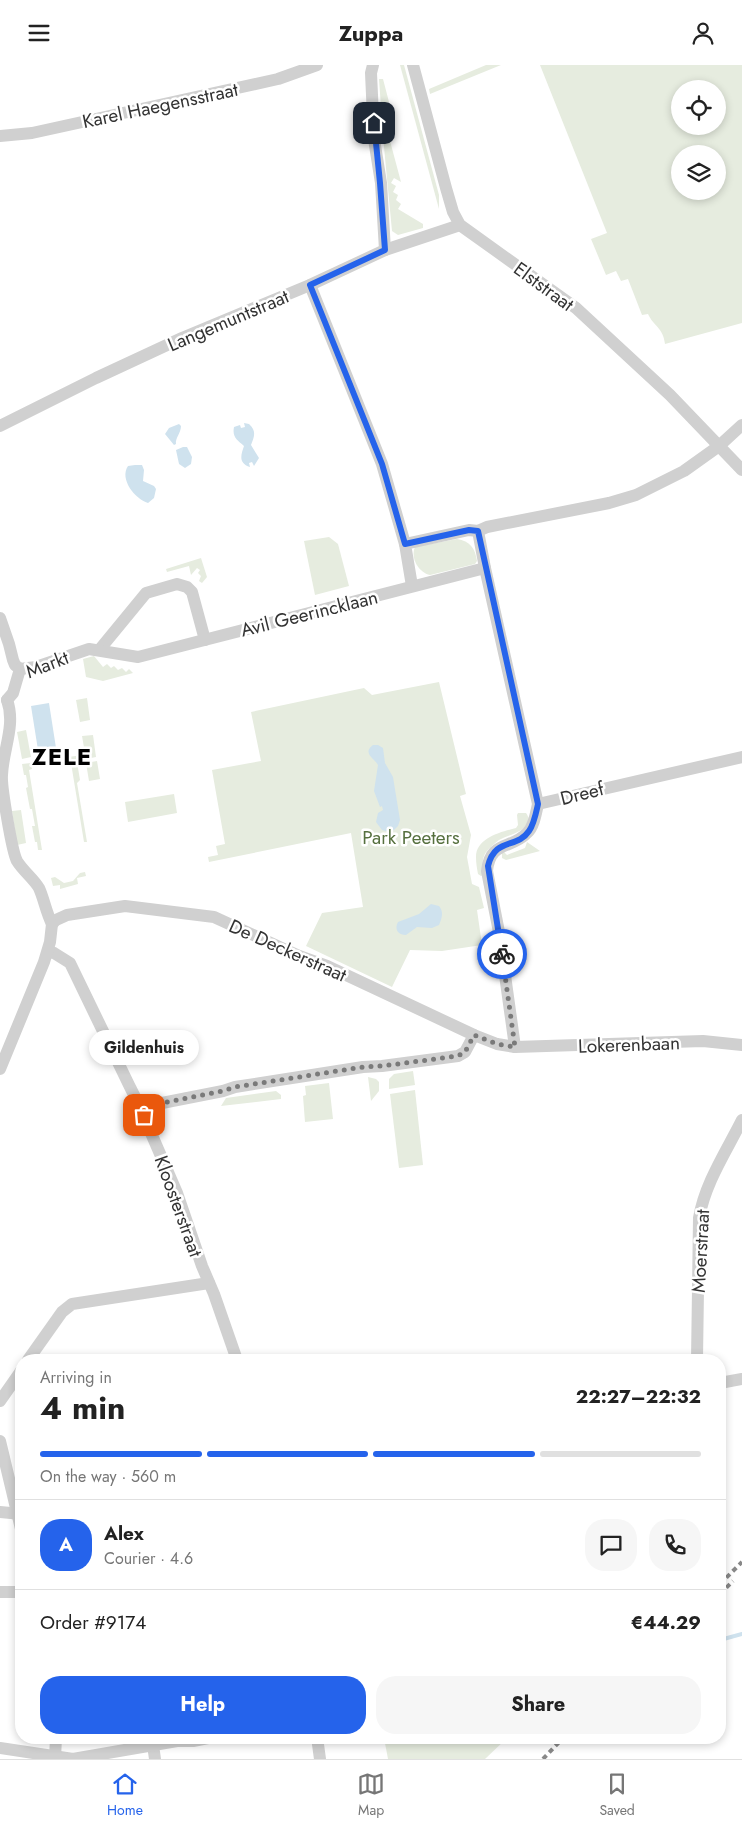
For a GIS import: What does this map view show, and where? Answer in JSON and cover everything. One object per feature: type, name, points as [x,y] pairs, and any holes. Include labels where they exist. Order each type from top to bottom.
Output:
[{"type":"street","name":"Karel Haegensstraat","points":[[0,136],[32,133],[278,79],[317,65]]},
{"type":"street","points":[[373,65],[371,73],[374,139],[380,183],[385,250]]},
{"type":"street","points":[[414,69],[453,212],[460,225]]},
{"type":"street","name":"Langemuntstraat","points":[[0,426],[182,338],[310,285],[385,250],[460,225]]},
{"type":"street","name":"Elststraat","points":[[460,225],[576,308],[670,395],[742,470]]},
{"type":"street","points":[[310,285],[382,464],[405,544],[412,586]]},
{"type":"street","points":[[405,544],[469,530],[478,531],[488,527],[609,503],[636,495],[684,471],[720,446],[742,425]]},
{"type":"street","points":[[478,531],[538,804]]},
{"type":"street","name":"Avil Geerincklaan","points":[[205,640],[485,568]]},
{"type":"street","points":[[100,649],[146,593],[177,585],[187,587],[192,592],[205,640]]},
{"type":"street","points":[[0,618],[9,644],[12,660],[20,669]]},
{"type":"street","name":"Markt","points":[[52,924],[39,888],[17,860],[12,843],[1,776],[11,714],[3,701],[14,693],[20,669],[36,667],[89,649],[100,649],[138,657],[205,640]]},
{"type":"street","name":"Dreef","points":[[515,1047],[499,932],[487,871],[490,857],[494,850],[521,838],[529,832],[538,804],[742,757]]},
{"type":"street","name":"De Deckerstraat","points":[[52,924],[67,915],[125,906],[214,917],[299,956],[327,966],[474,1035],[497,1044],[515,1047]]},
{"type":"street","points":[[0,1069],[48,952],[52,924]]},
{"type":"street","name":"Kloosterstraat","points":[[32,1354],[62,1312],[72,1304],[209,1283],[177,1193],[144,1115],[70,963],[54,953],[48,952]]},
{"type":"street","points":[[144,1115],[162,1103],[235,1087],[363,1067],[458,1056],[465,1052],[474,1035]]},
{"type":"street","name":"Lokerenbaan","points":[[515,1047],[703,1041],[742,1045]]},
{"type":"street","name":"Moerstraat","points":[[697,1354],[699,1218],[707,1189],[742,1121]]},
{"type":"street","points":[[209,1283],[235,1354]]},
{"type":"street","points":[[726,1382],[742,1379]]},
{"type":"street","points":[[0,1401],[15,1380]]},
{"type":"street","points":[[0,1441],[15,1496]]},
{"type":"street","points":[[0,1512],[15,1514]]},
{"type":"street","points":[[0,1593],[15,1592]]},
{"type":"street","points":[[55,1758],[56,1744]]},
{"type":"street","points":[[0,1748],[55,1758],[73,1759],[159,1744]]},
{"type":"street","points":[[318,1744],[320,1759]]},
{"type":"street","points":[[153,1745],[155,1759]]},
{"type":"green space","points":[[400,65],[404,65],[439,195],[439,209]]},
{"type":"green space","points":[[486,65],[501,65],[430,94],[429,89]]},
{"type":"green space","points":[[540,65],[742,65],[742,323],[665,344],[660,330],[648,314],[642,315],[628,279],[621,281],[616,271],[606,275],[591,239],[607,233]]},
{"type":"green space","points":[[379,79],[383,79],[389,102],[381,107]]},
{"type":"green space","points":[[382,126],[386,126],[401,182],[394,178],[391,183],[396,186],[393,192],[398,195],[396,200],[401,204],[398,209],[423,224],[423,228],[398,235],[392,231]]},
{"type":"green space","points":[[329,537],[338,544],[349,586],[315,595],[304,541]]},
{"type":"green space","points":[[457,539],[465,541],[471,546],[476,556],[477,561],[475,564],[430,575],[422,571],[416,564],[414,556],[415,547]]},
{"type":"green space","points":[[201,558],[207,577],[202,583],[199,581],[201,576],[198,573],[200,570],[197,568],[191,575],[189,566],[167,572],[166,569]]},
{"type":"green space","points":[[94,656],[103,667],[107,664],[111,668],[114,666],[118,670],[122,668],[126,672],[129,669],[133,673],[103,681],[86,677],[83,659]]},
{"type":"green space","name":"Park Peeters","points":[[439,682],[466,794],[460,796],[471,835],[467,857],[472,884],[479,887],[484,908],[477,910],[482,945],[442,951],[410,950],[392,987],[306,946],[322,913],[363,907],[351,833],[209,862],[208,857],[218,855],[216,846],[225,844],[212,770],[261,761],[251,712],[364,688],[372,695]]},
{"type":"green space","points":[[87,698],[90,720],[80,722],[76,700]]},
{"type":"green space","points":[[26,730],[31,757],[22,759],[17,732]]},
{"type":"green space","points":[[93,735],[96,757],[86,759],[82,736]]},
{"type":"green space","points":[[76,756],[80,780],[77,783],[87,842],[84,842],[71,763],[68,763],[67,757]]},
{"type":"green space","points":[[97,761],[100,779],[89,781],[86,763]]},
{"type":"green space","points":[[31,763],[32,769],[29,770],[42,850],[38,850],[37,842],[35,842],[32,826],[35,826],[26,788],[28,787],[26,775],[24,775],[22,764]]},
{"type":"green space","points":[[174,794],[177,813],[128,822],[125,802]]},
{"type":"green space","points":[[21,810],[26,843],[17,845],[12,811]]},
{"type":"green space","points":[[518,813],[526,813],[529,819],[528,823],[520,831],[499,840],[488,850],[484,857],[483,875],[481,876],[478,874],[477,850],[490,837],[516,828],[518,825]]},
{"type":"green space","points":[[527,842],[540,851],[506,860],[502,858],[502,853],[504,852],[507,855],[525,848]]},
{"type":"green space","points":[[85,872],[86,876],[77,878],[78,884],[60,889],[60,885],[53,886],[51,878],[55,877],[64,883],[73,881],[80,873]]},
{"type":"green space","points":[[413,1071],[415,1085],[389,1089],[389,1079],[394,1074]]},
{"type":"green space","points":[[368,1077],[379,1082],[379,1091],[371,1101]]},
{"type":"green space","points":[[329,1083],[333,1119],[305,1122],[303,1096],[306,1095],[305,1086]]},
{"type":"green space","points":[[415,1090],[423,1165],[399,1168],[390,1094]]},
{"type":"green space","points":[[276,1091],[281,1095],[281,1099],[221,1106],[226,1098]]},
{"type":"green space","points":[[385,1744],[501,1744],[485,1759],[388,1759]]},
{"type":"water","points":[[244,423],[249,424],[253,429],[254,437],[251,445],[259,458],[254,466],[252,462],[249,463],[250,467],[242,461],[241,456],[244,446],[234,436],[234,427],[240,425],[241,428],[245,427]]},
{"type":"water","points":[[179,424],[181,429],[174,445],[165,434],[169,428]]},
{"type":"water","points":[[187,447],[192,457],[191,464],[185,468],[179,464],[176,450]]},
{"type":"water","points":[[142,465],[144,470],[143,481],[154,486],[156,489],[154,498],[148,503],[134,493],[127,482],[126,471],[128,466]]},
{"type":"water","points":[[49,703],[56,748],[38,750],[31,706]]},
{"type":"water","points":[[373,745],[383,748],[385,763],[393,777],[400,820],[398,826],[389,832],[382,830],[376,822],[378,813],[383,810],[374,791],[378,765],[369,753]]},
{"type":"water","points":[[431,904],[439,906],[442,911],[439,925],[432,928],[417,927],[406,935],[398,931],[396,927],[398,922],[419,914]]},
{"type":"waterway","points":[[726,1638],[742,1634]]},
{"type":"railway","points":[[726,1578],[742,1562]]},
{"type":"railway","points":[[726,1588],[733,1581]]},
{"type":"railway","points":[[543,1759],[557,1744]]},
{"type":"way so far","points":[[144,1115],[162,1103],[235,1087],[323,1072],[458,1056],[465,1052],[474,1035],[497,1044],[515,1047],[502,954]]},
{"type":"place","name":"Gildenhuis","points":[[144,1115]]},
{"type":"district","name":"ZELE","points":[[62,757]]},
{"type":"route","points":[[374,123],[385,250],[310,285],[382,464],[405,544],[469,530],[478,531],[538,804],[529,832],[521,838],[494,850],[490,857],[487,871],[502,954]]}]
